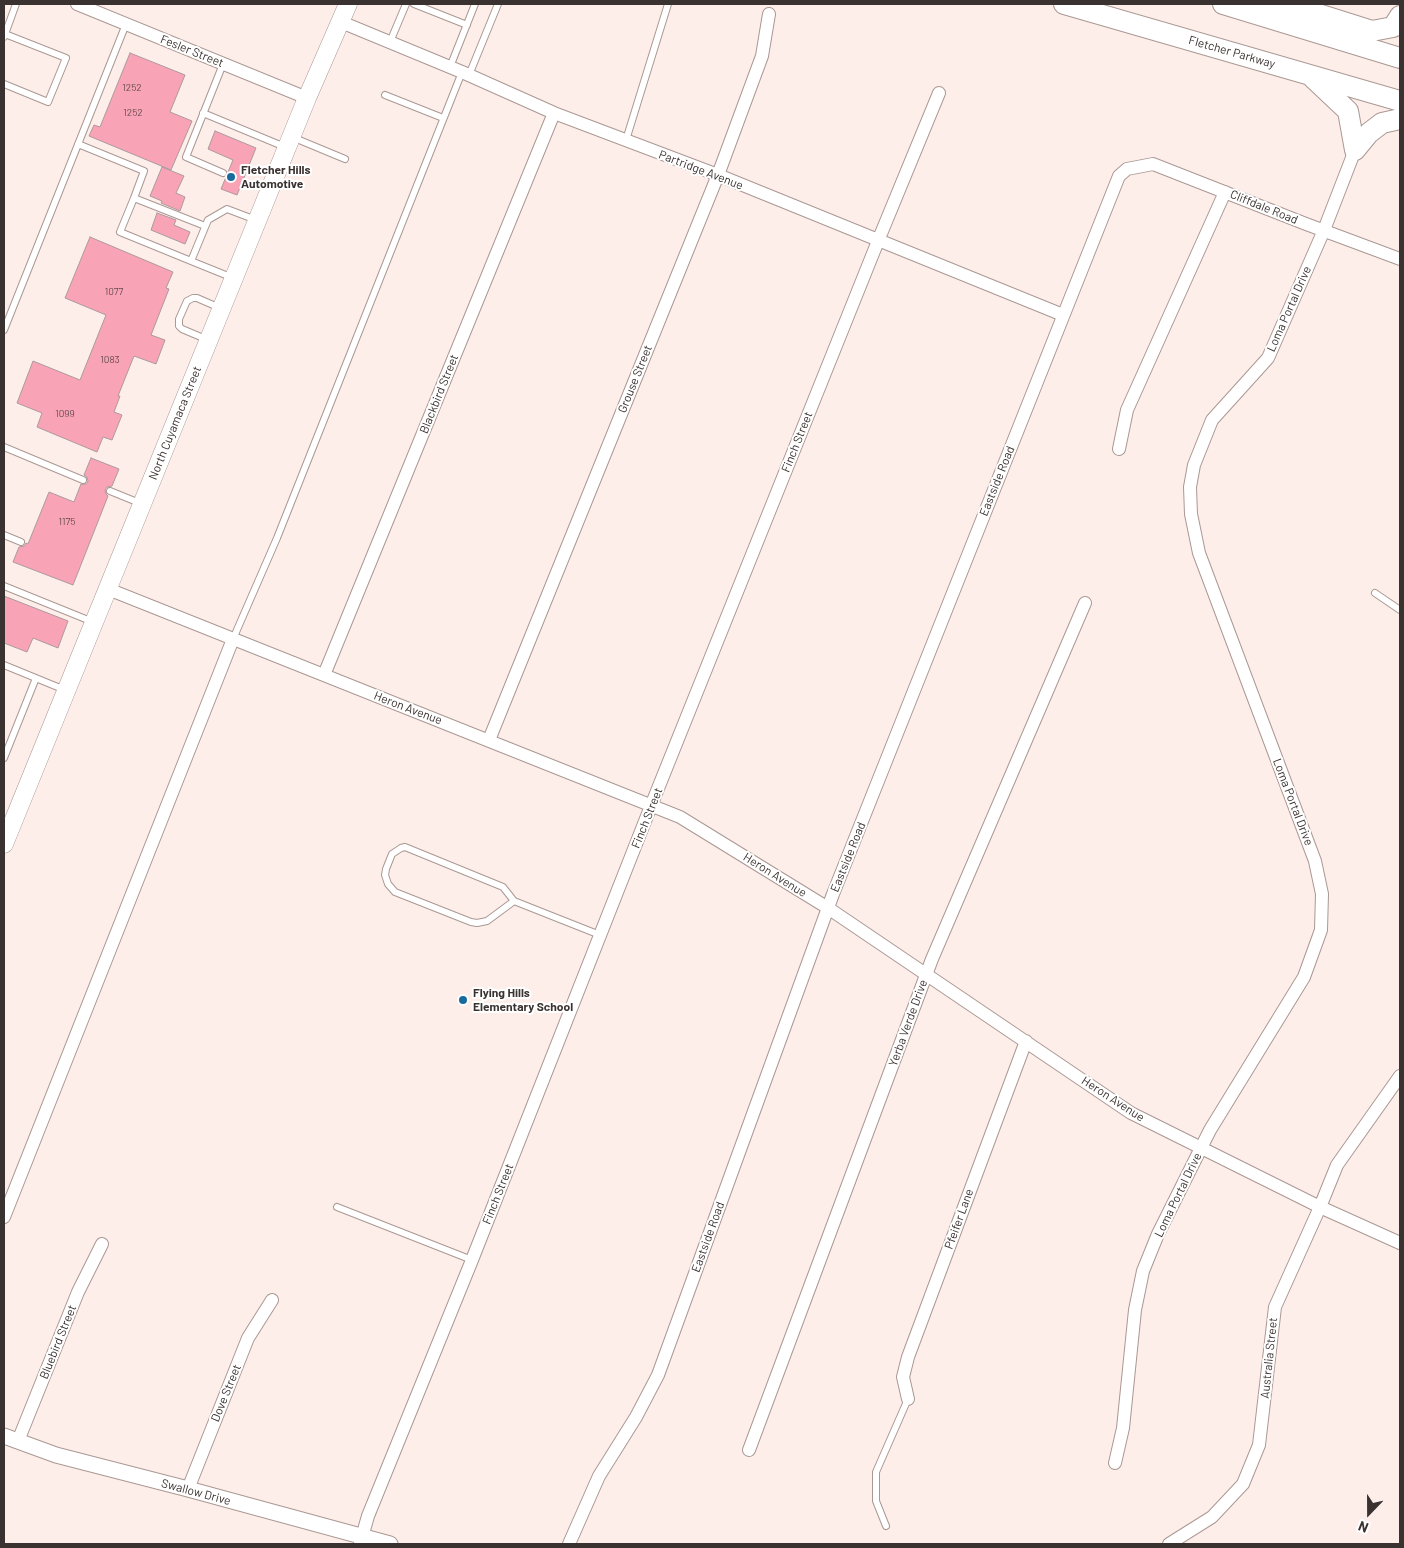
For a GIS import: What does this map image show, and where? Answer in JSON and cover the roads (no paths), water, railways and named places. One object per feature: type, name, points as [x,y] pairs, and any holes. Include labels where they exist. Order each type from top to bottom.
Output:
[{"type":"main road","name":"North Cuyamaca Street","points":[[4,844],[8,820],[66,691],[306,98],[348,4]]},
{"type":"main road","name":"Fletcher Parkway","points":[[1064,4],[1400,101]]},
{"type":"main road","points":[[1223,4],[1400,58]]},
{"type":"main road","points":[[1260,4],[1315,13],[1372,31],[1393,28],[1400,16]]},
{"type":"main road","points":[[1309,74],[1348,111],[1355,150]]},
{"type":"main road","points":[[1355,150],[1369,132],[1382,123],[1400,118]]},
{"type":"street","name":"Fesler Street","points":[[77,4],[306,98]]},
{"type":"street","name":"Grouse Street","points":[[489,740],[718,175],[762,56],[769,14]]},
{"type":"street","name":"Partridge Avenue","points":[[341,22],[460,71],[554,113],[718,175],[1063,315]]},
{"type":"street","name":"Finch Street","points":[[361,1540],[368,1516],[472,1260],[651,806],[939,94]]},
{"type":"street","name":"Blackbird Street","points":[[324,675],[554,113]]},
{"type":"street","name":"Loma Portal Drive","points":[[1115,1463],[1123,1428],[1135,1310],[1143,1271],[1158,1234],[1210,1130],[1304,977],[1321,930],[1322,894],[1315,861],[1199,553],[1192,514],[1190,487],[1194,465],[1212,420],[1268,358],[1324,230],[1355,150]]},
{"type":"street","name":"Cliffdale Road","points":[[1127,169],[1153,164],[1400,259]]},
{"type":"street","name":"Eastside Road","points":[[568,1544],[599,1476],[636,1417],[658,1375],[828,908],[1119,176],[1127,169]]},
{"type":"street","points":[[1119,449],[1127,410],[1224,192]]},
{"type":"street","name":"Heron Avenue","points":[[108,589],[680,816],[828,908],[1026,1040],[1131,1113],[1320,1207],[1400,1243]]},
{"type":"street","name":"Yerba Verde Drive","points":[[749,1450],[926,975],[1085,604]]},
{"type":"street","points":[[4,1217],[233,638]]},
{"type":"street","name":"Pfeifer Lane","points":[[908,1399],[903,1377],[908,1357],[1026,1040]]},
{"type":"street","name":"Australia Street","points":[[1169,1544],[1212,1517],[1243,1484],[1259,1445],[1275,1307],[1337,1165],[1400,1076]]},
{"type":"street","name":"Bluebird Street","points":[[11,1438],[102,1244]]},
{"type":"street","name":"Dove Street","points":[[188,1489],[248,1338],[272,1300]]},
{"type":"street","name":"Swallow Drive","points":[[11,1438],[56,1455],[188,1489],[361,1540],[390,1544]]},
{"type":"lane","points":[[4,84],[48,102],[66,58],[4,36],[16,4]]},
{"type":"lane","points":[[390,42],[406,4]]},
{"type":"lane","points":[[414,4],[467,25]]},
{"type":"lane","points":[[460,71],[467,25],[475,4]]},
{"type":"lane","points":[[233,638],[277,538],[460,71],[498,4]]},
{"type":"lane","points":[[626,140],[668,4]]},
{"type":"lane","points":[[4,330],[126,24]]},
{"type":"lane","points":[[223,64],[186,157],[223,173]]},
{"type":"lane","points":[[385,95],[443,118]]},
{"type":"lane","points":[[203,113],[289,142],[345,158]]},
{"type":"lane","points":[[78,144],[144,171],[120,232],[234,278]]},
{"type":"lane","points":[[134,198],[205,226]]},
{"type":"lane","points":[[191,261],[208,220],[226,209],[257,220]]},
{"type":"lane","points":[[208,340],[182,329],[179,326],[179,319],[187,302],[192,298],[197,298],[221,309]]},
{"type":"lane","points":[[4,447],[84,480]]},
{"type":"lane","points":[[110,491],[142,504]]},
{"type":"lane","points":[[4,534],[21,542]]},
{"type":"lane","points":[[4,586],[94,622]]},
{"type":"lane","points":[[1375,593],[1400,610]]},
{"type":"lane","points":[[4,665],[66,691]]},
{"type":"lane","points":[[4,758],[36,678]]},
{"type":"lane","points":[[514,901],[487,921],[471,922],[395,892],[388,884],[386,869],[392,854],[405,847],[503,887],[514,901],[600,936]]},
{"type":"lane","points":[[337,1206],[472,1260]]},
{"type":"lane","points":[[886,1526],[876,1501],[876,1472],[908,1399]]},
{"type":"place","name":"Fletcher Hills Automotive","points":[[231,177]]},
{"type":"place","name":"Flying Hills Elementary School","points":[[463,1000]]}]
